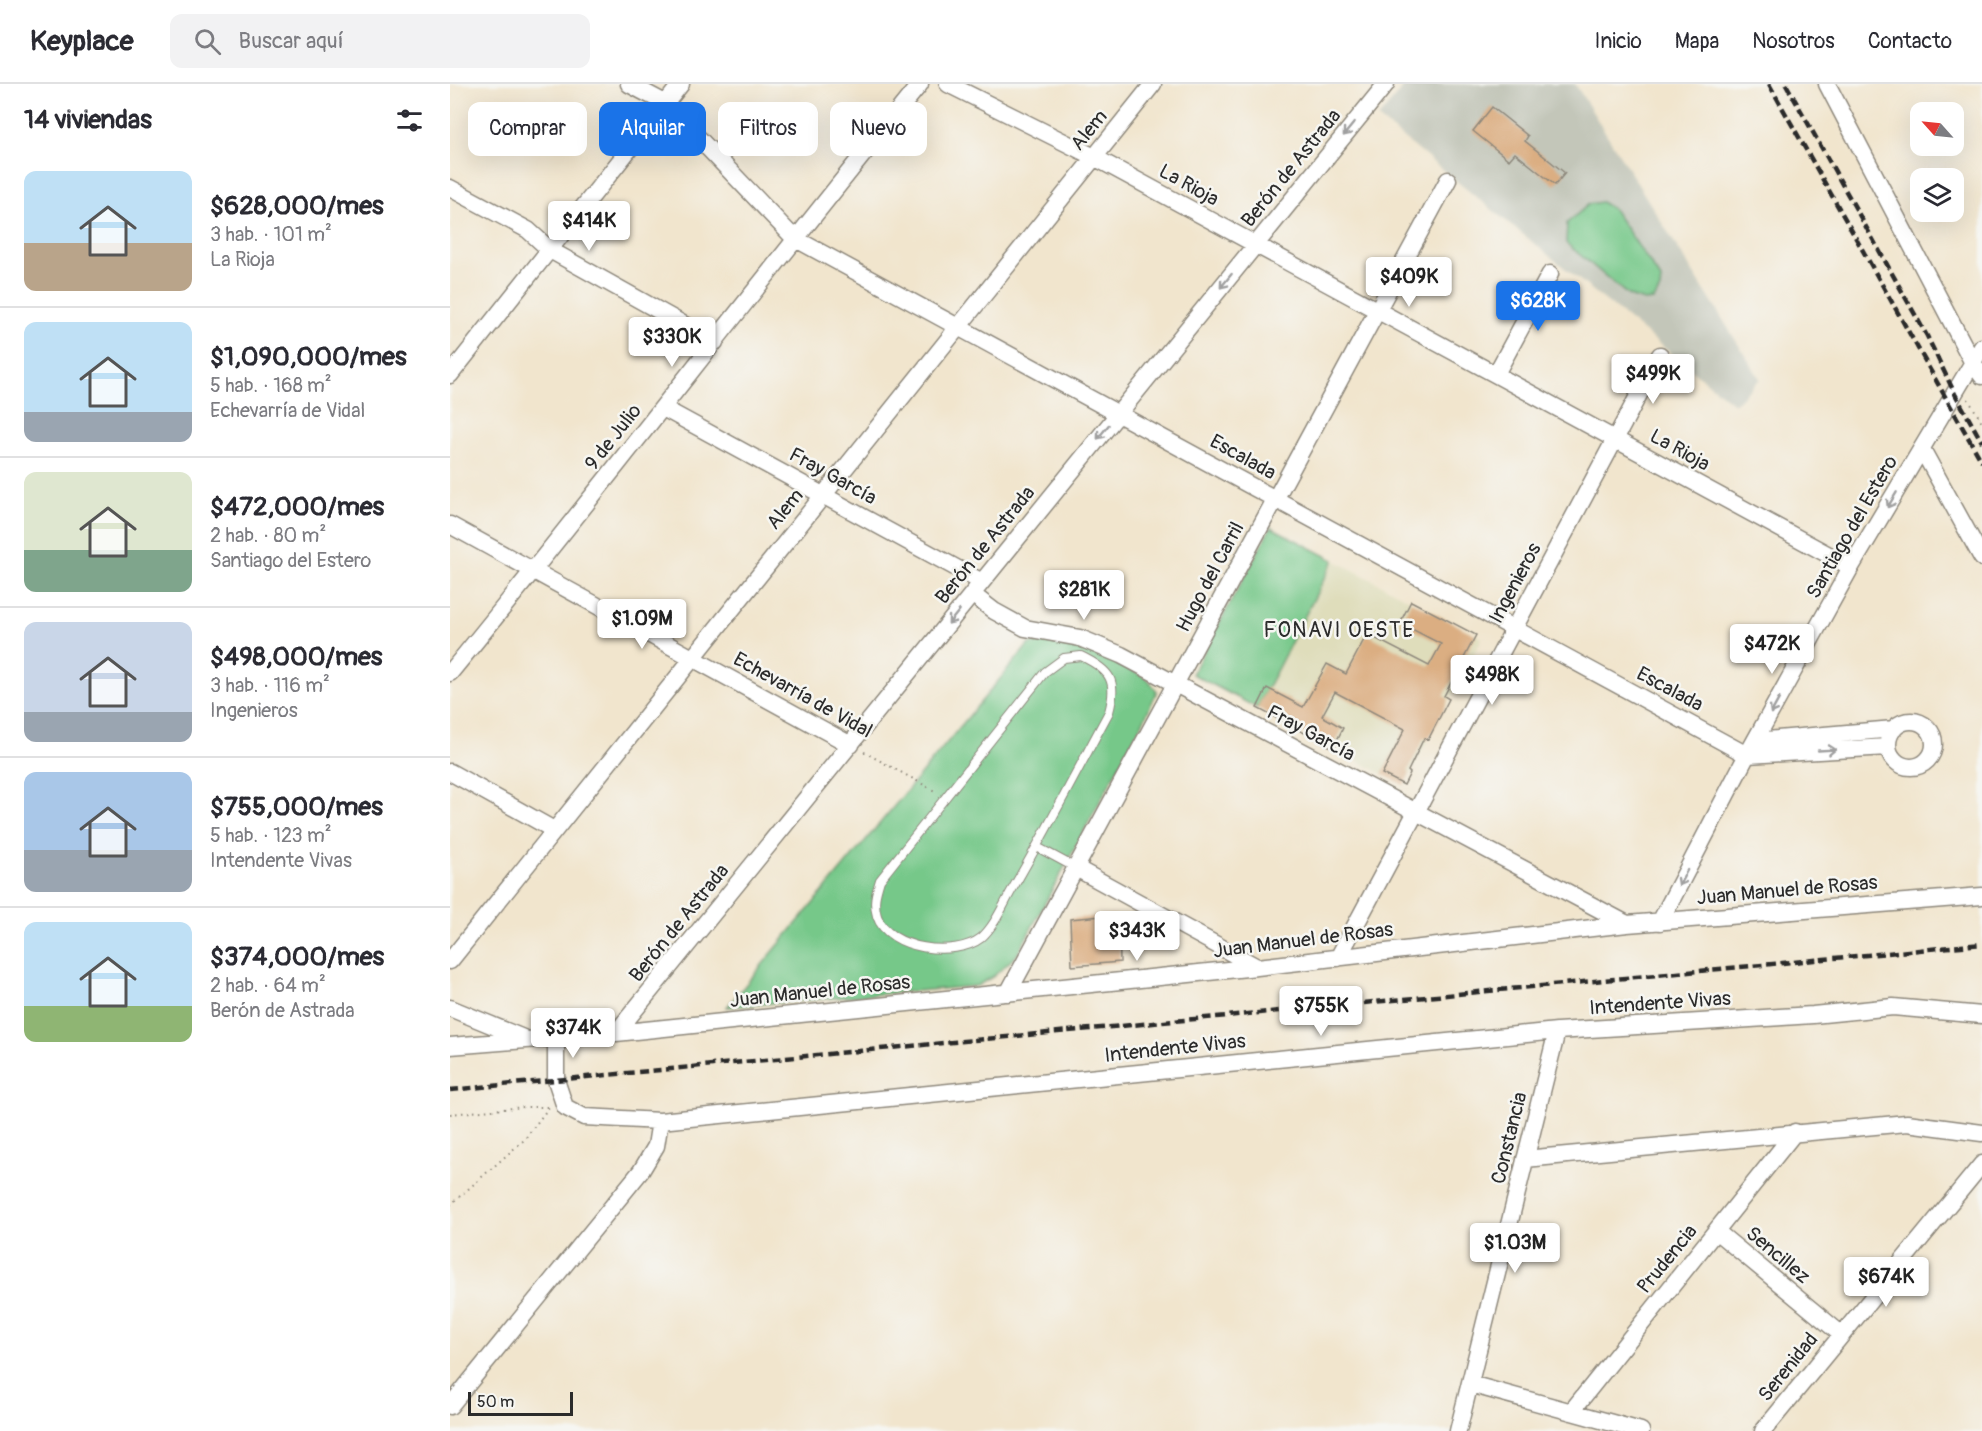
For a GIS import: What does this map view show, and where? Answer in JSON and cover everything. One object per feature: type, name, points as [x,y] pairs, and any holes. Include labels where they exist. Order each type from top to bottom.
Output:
[{"type":"street","name":"Escalada","points":[[629,84],[663,102]]},
{"type":"street","points":[[666,102],[681,84]]},
{"type":"street","name":"9 de Julio","points":[[450,673],[663,408],[794,238],[920,84]]},
{"type":"street","name":"La Rioja","points":[[948,84],[1094,157],[1851,567]]},
{"type":"street","name":"Alem","points":[[450,961],[1153,84]]},
{"type":"street","name":"Berón de Astrada","points":[[616,1033],[1385,84]]},
{"type":"street","points":[[1827,84],[1978,370]]},
{"type":"street","name":"Escalada","points":[[706,146],[794,238],[1514,628],[1751,748]]},
{"type":"street","points":[[450,375],[624,156]]},
{"type":"street","name":"Hugo del Carril","points":[[1008,993],[1448,180]]},
{"type":"street","points":[[450,188],[528,230],[550,250],[715,342]]},
{"type":"street","points":[[1496,375],[1550,274]]},
{"type":"street","name":"Santiago del Estero","points":[[1660,922],[1751,748],[1851,567],[1959,386],[1978,370],[1982,346]]},
{"type":"street","name":"Ingenieros","points":[[1338,958],[1660,355]]},
{"type":"street","name":"Fray García","points":[[663,408],[823,495],[977,588],[994,611],[1025,628],[1080,638],[1121,655],[1627,924]]},
{"type":"street","points":[[1922,449],[1982,558]]},
{"type":"street","name":"Echevarría de Vidal","points":[[450,525],[851,745]]},
{"type":"street","points":[[1751,748],[1894,729],[1905,722],[1918,722],[1929,729],[1935,742],[1929,760],[1911,768],[1898,764],[1888,747],[1888,741],[1894,729]]},
{"type":"street","points":[[1751,748],[1888,747]]},
{"type":"street","points":[[450,772],[554,831]]},
{"type":"street","points":[[1076,868],[1257,967]]},
{"type":"street","name":"Juan Manuel de Rosas","points":[[450,1046],[616,1033],[1008,993],[1627,924],[1982,896]]},
{"type":"street","name":"Intendente Vivas","points":[[660,1121],[1557,1031],[1813,1015],[1893,1007],[1982,1015]]},
{"type":"street","points":[[450,1008],[527,1039]]},
{"type":"street","name":"Constancia","points":[[1458,1431],[1557,1031]]},
{"type":"street","points":[[450,1406],[641,1171],[656,1146],[660,1121],[584,1117],[557,1107],[556,1038]]},
{"type":"street","points":[[1526,1159],[1907,1123],[1982,1133]]},
{"type":"street","name":"Prudencia","points":[[1571,1412],[1795,1132]]},
{"type":"street","name":"Serenidad","points":[[1763,1431],[1982,1164]]},
{"type":"street","name":"Sencillez","points":[[1716,1231],[1842,1335]]},
{"type":"street","points":[[1470,1384],[1641,1431]]},
{"type":"lane","points":[[1082,656],[1099,664],[1111,678],[1114,695],[1109,712],[1037,847],[994,921],[981,938],[962,946],[938,949],[912,945],[890,934],[878,918],[874,899],[880,880],[947,797],[1045,672],[1064,658],[1082,656]]},
{"type":"lane","points":[[1037,847],[1076,868]]},
{"type":"path","points":[[1959,386],[1982,423]]},
{"type":"path","name":"Echevarría de Vidal","points":[[851,745],[947,797]]},
{"type":"path","points":[[450,1114],[524,1107],[557,1107]]},
{"type":"path","points":[[450,1205],[524,1140],[557,1107]]},
{"type":"shaded area","points":[[1406,84],[1575,84],[1760,379],[1734,404],[1378,118]]},
{"type":"shaded area","points":[[1334,560],[1482,638],[1404,785],[1257,708]]},
{"type":"green space","points":[[1601,202],[1613,209],[1661,279],[1660,289],[1654,300],[1644,301],[1629,296],[1566,243],[1567,223],[1589,204]]},
{"type":"green space","points":[[1271,527],[1334,560],[1257,708],[1192,674]]},
{"type":"green space","points":[[1058,640],[1086,646],[1148,679],[1157,691],[1145,718],[1017,955],[994,976],[977,986],[727,1007],[1029,644]]},
{"type":"building","points":[[1492,107],[1528,136],[1525,141],[1565,173],[1555,185],[1515,153],[1509,160],[1473,131]]},
{"type":"building","points":[[1411,601],[1476,635],[1444,696],[1449,699],[1428,740],[1424,738],[1408,771],[1410,773],[1404,785],[1382,774],[1405,729],[1335,692],[1322,716],[1343,728],[1333,748],[1257,708],[1267,688],[1303,707],[1327,664],[1346,674],[1367,634],[1429,666],[1441,644],[1400,623]]},
{"type":"building","points":[[1113,915],[1119,918],[1120,962],[1072,966],[1070,919]]},
{"type":"railway","points":[[1769,84],[1982,462]]},
{"type":"railway","points":[[1786,84],[1927,336],[1955,394],[1982,442]]},
{"type":"railway","points":[[450,1090],[1982,944]]},
{"type":"district","name":"FONAVI OESTE","points":[[1339,630]]}]
